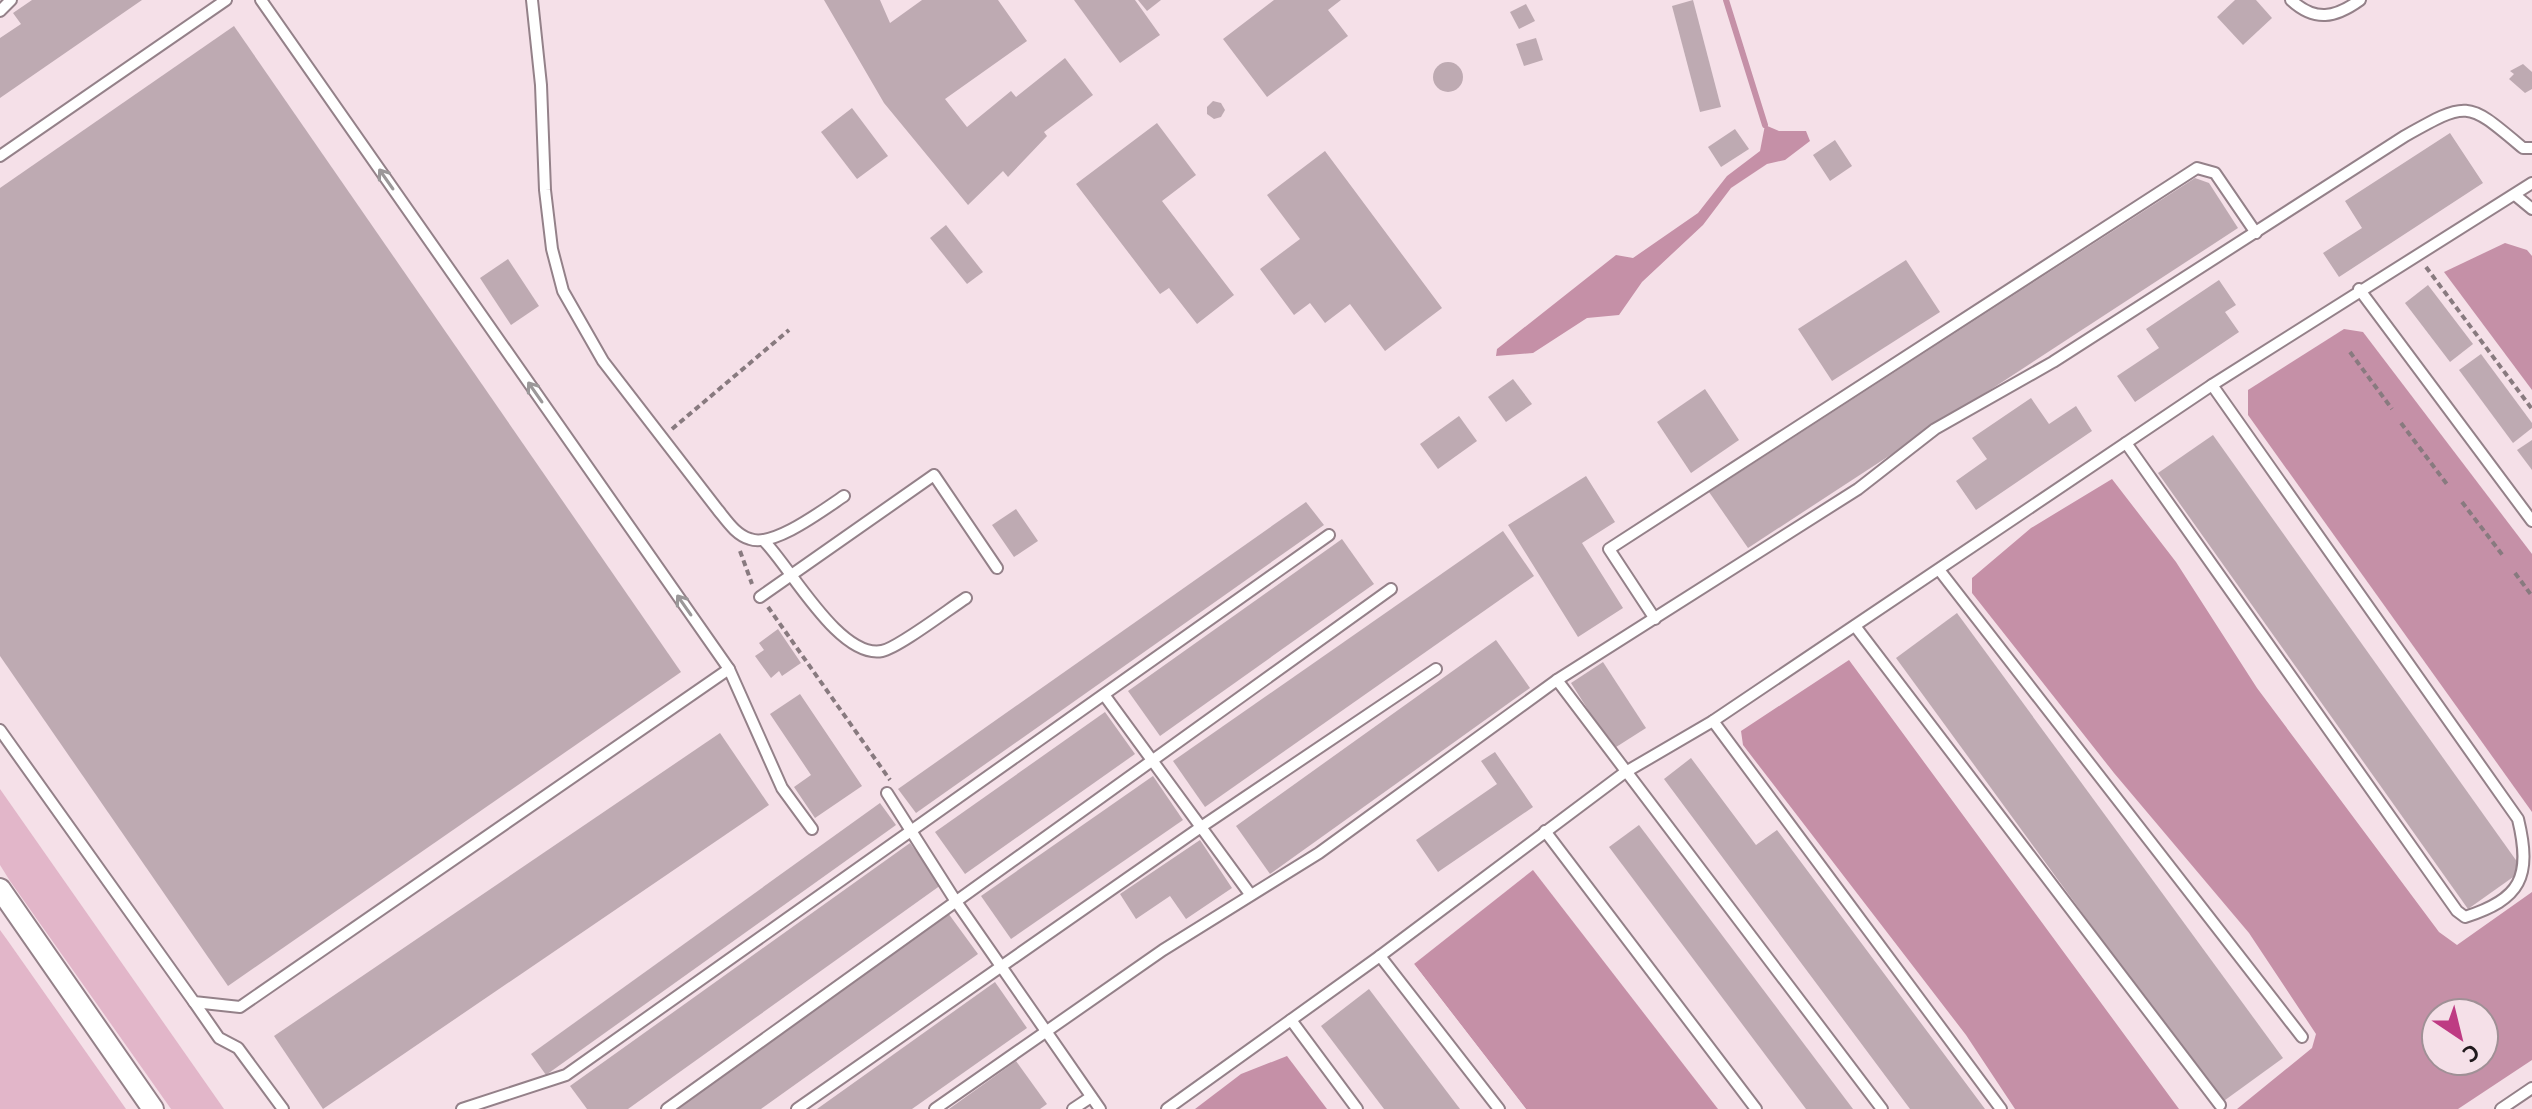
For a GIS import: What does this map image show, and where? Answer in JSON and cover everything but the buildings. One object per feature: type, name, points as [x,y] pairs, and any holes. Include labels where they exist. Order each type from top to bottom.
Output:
[{"type":"street","points":[[0,889],[153,1109]]},
{"type":"lane","points":[[0,11],[11,0]]},
{"type":"lane","points":[[0,156],[226,0]]},
{"type":"lane","points":[[261,0],[729,669],[782,788],[812,829]]},
{"type":"lane","points":[[532,0],[550,234],[563,291],[597,351],[734,530],[749,539],[765,542],[793,574],[824,620],[860,650],[884,651],[966,598]]},
{"type":"lane","points":[[2291,0],[2303,11],[2323,18],[2346,10],[2360,0]]},
{"type":"lane","points":[[935,1109],[1250,894],[1319,853],[1557,680],[1858,489],[1935,429],[2053,362],[2450,110],[2477,112],[2523,148],[2532,148]]},
{"type":"lane","points":[[1655,619],[1609,549],[2183,176],[2197,168],[2215,173],[2256,233]]},
{"type":"lane","points":[[1167,1109],[1380,956],[1624,773],[1713,721],[2359,289],[2532,183]]},
{"type":"lane","points":[[2515,195],[2532,209]]},
{"type":"lane","points":[[2359,289],[2532,521]]},
{"type":"lane","points":[[2126,443],[2457,911],[2465,917],[2490,909],[2516,892],[2531,869],[2531,846],[2518,819],[2212,385]]},
{"type":"lane","points":[[760,597],[934,475],[997,568]]},
{"type":"lane","points":[[765,542],[844,496]]},
{"type":"lane","points":[[462,1109],[566,1075],[1329,535]]},
{"type":"lane","points":[[1940,571],[2302,1037]]},
{"type":"lane","points":[[667,1109],[1391,589]]},
{"type":"lane","points":[[1855,626],[2220,1105]]},
{"type":"lane","points":[[194,1002],[240,1007],[729,669]]},
{"type":"lane","points":[[797,1109],[1201,827],[1436,669]]},
{"type":"lane","points":[[1557,680],[1624,773],[1882,1109]]},
{"type":"lane","points":[[1105,696],[1250,894]]},
{"type":"lane","points":[[1713,721],[2001,1109]]},
{"type":"lane","points":[[0,730],[219,1038],[238,1048],[283,1109]]},
{"type":"lane","points":[[887,793],[955,900],[1100,1109]]},
{"type":"lane","points":[[1545,831],[1756,1109]]},
{"type":"lane","points":[[1380,956],[1499,1109]]},
{"type":"lane","points":[[1291,1020],[1357,1109]]},
{"type":"lane","points":[[2501,1109],[2532,1088]]},
{"type":"lane","points":[[1073,1109],[1091,1097]]},
{"type":"path","points":[[2416,274],[2427,267],[2532,409]]},
{"type":"path","points":[[661,436],[687,420],[789,330]]},
{"type":"path","points":[[2350,352],[2392,409]]},
{"type":"path","points":[[2401,423],[2449,487]]},
{"type":"path","points":[[2462,502],[2504,557]]},
{"type":"path","points":[[743,558],[745,571],[760,597],[892,783],[887,793]]},
{"type":"path","points":[[2515,573],[2532,596]]},
{"type":"shaded area","points":[[1765,125],[1779,131],[1806,131],[1810,141],[1785,160],[1767,164],[1731,188],[1703,225],[1642,282],[1619,315],[1587,318],[1533,353],[1496,356],[1497,349],[1616,255],[1633,258],[1698,213],[1727,176],[1760,151]]},
{"type":"shaded area","points":[[2505,243],[2527,250],[2532,256],[2532,390],[2444,272]]},
{"type":"shaded area","points":[[2344,329],[2363,332],[2532,554],[2532,812],[2248,415],[2248,390]]},
{"type":"shaded area","points":[[2112,479],[2176,562],[2257,688],[2439,932],[2457,945],[2532,892],[2532,1060],[2458,1109],[2237,1109],[2312,1048],[2316,1034],[2249,933],[2114,773],[1972,593],[1972,578],[2031,528]]},
{"type":"shaded area","points":[[1849,660],[2179,1109],[2015,1109],[1966,1035],[1743,745],[1741,731]]},
{"type":"shaded area","points":[[0,789],[224,1109],[171,1109],[10,881],[0,865]]},
{"type":"shaded area","points":[[1533,870],[1718,1109],[1526,1109],[1414,964]]},
{"type":"shaded area","points":[[0,930],[8,941],[126,1109],[0,1109]]},
{"type":"shaded area","points":[[1287,1056],[1327,1109],[1195,1109],[1241,1074]]},
{"type":"pier","points":[[1414,964],[1526,1109],[1521,1109],[1411,966]]},
{"type":"waterway","points":[[1726,0],[1765,125]]}]
